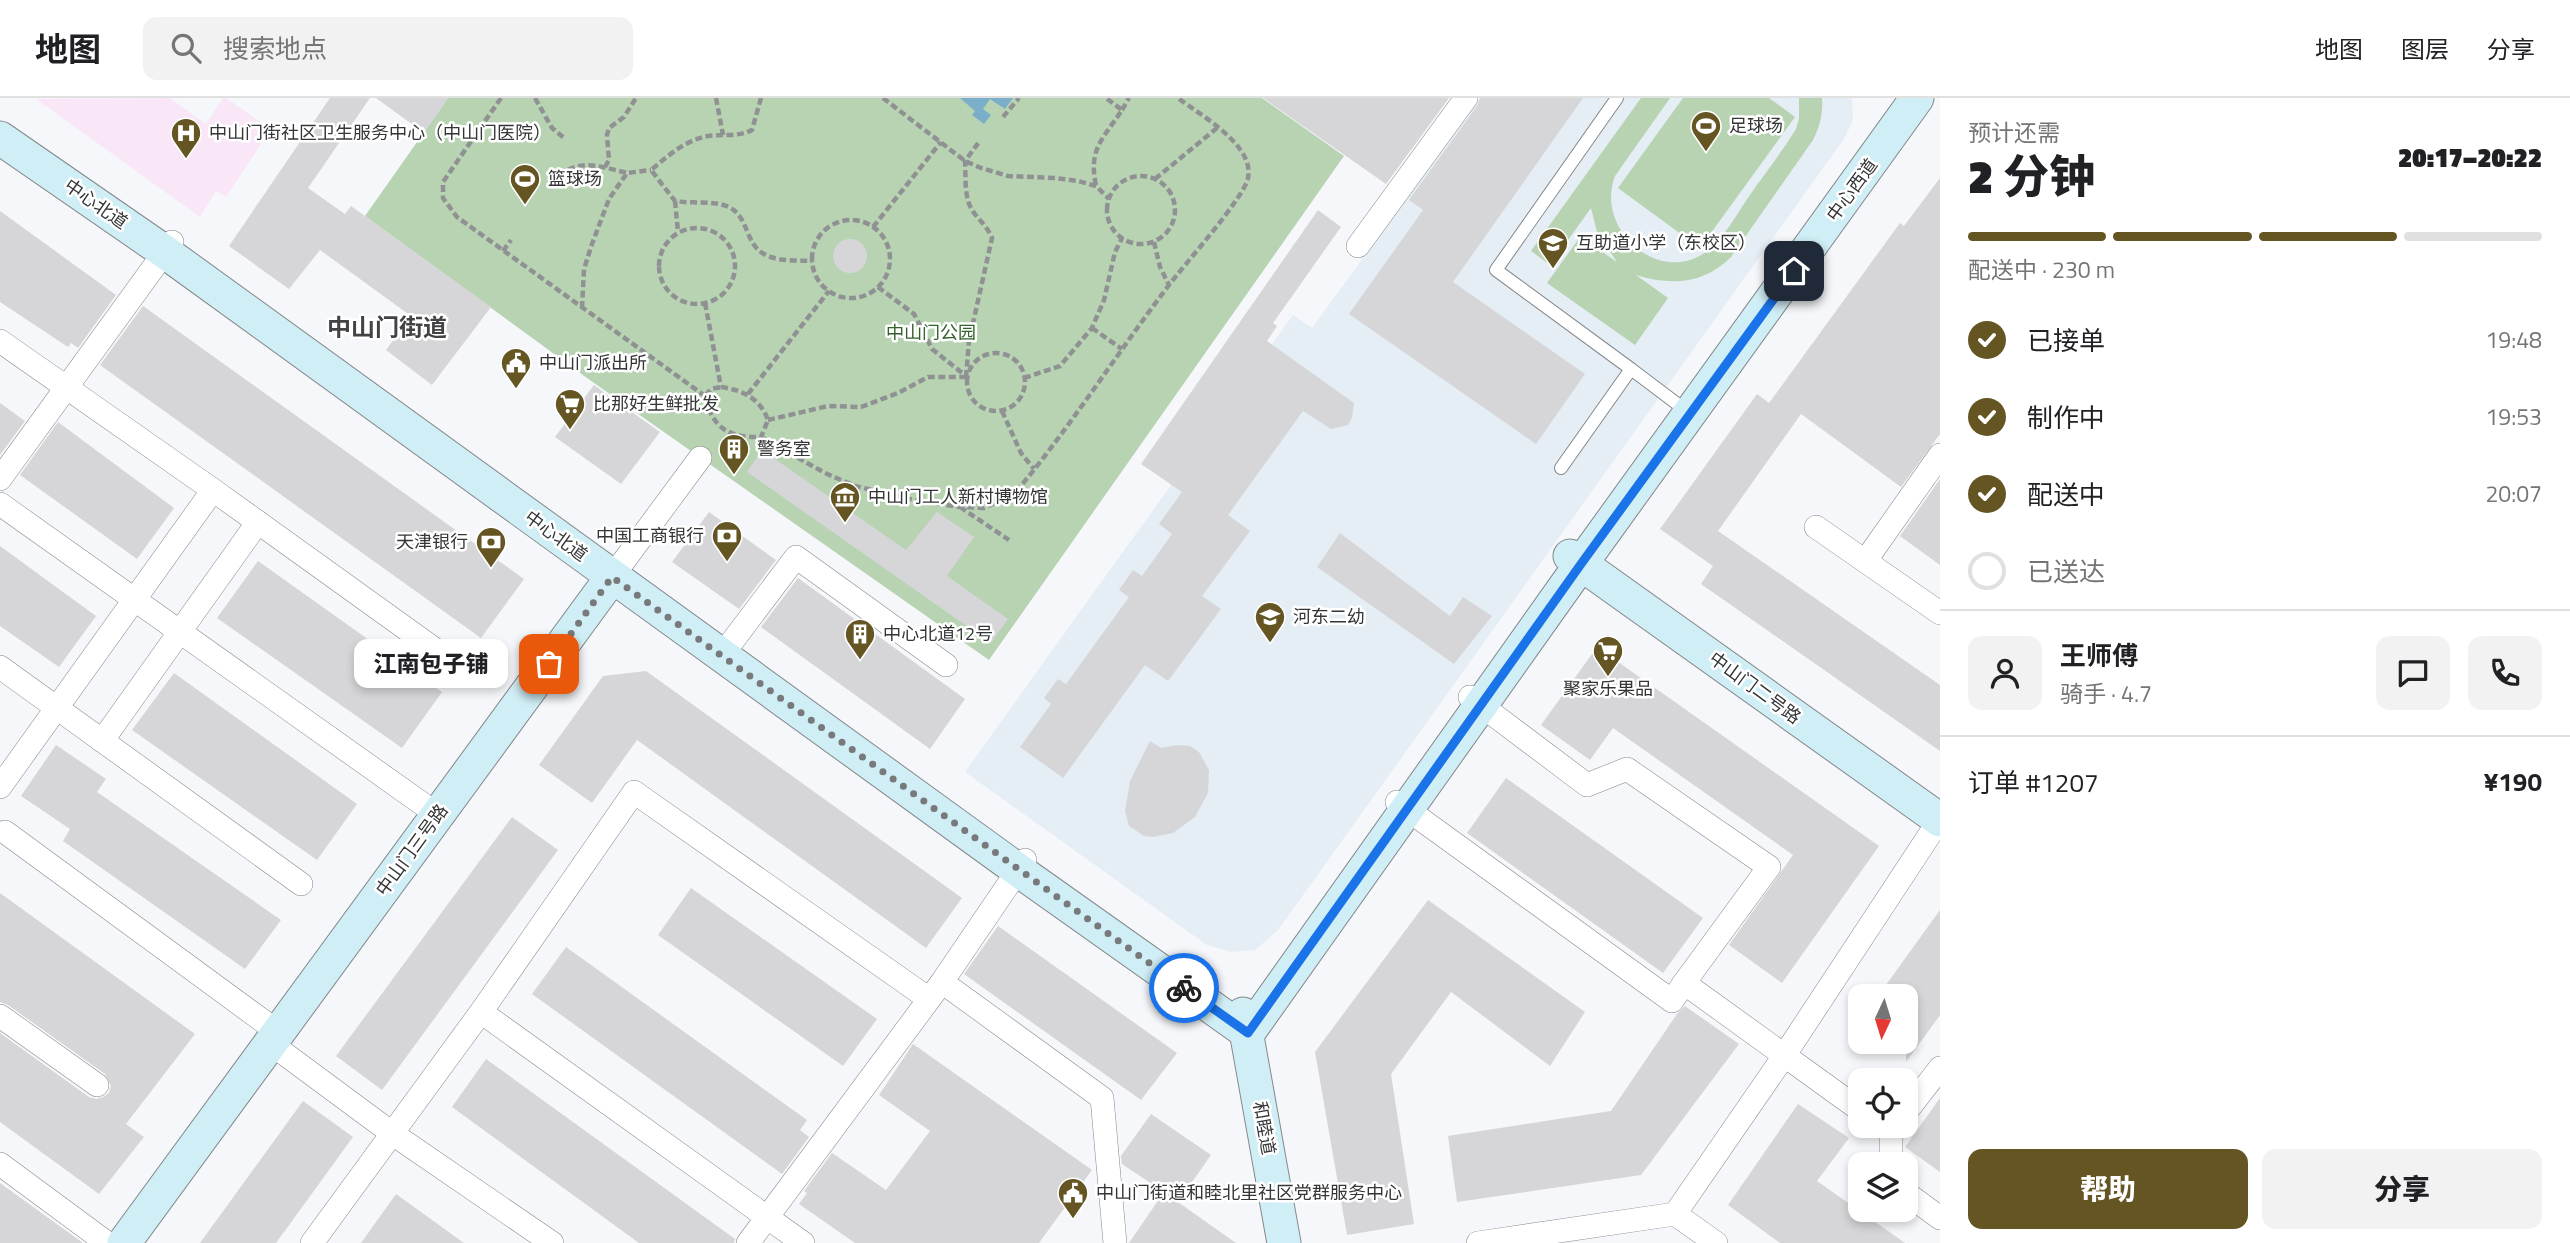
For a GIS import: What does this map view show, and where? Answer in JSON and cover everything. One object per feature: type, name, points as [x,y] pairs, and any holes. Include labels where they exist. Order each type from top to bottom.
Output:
[{"type":"street","points":[[1358,246],[1466,98]]},
{"type":"street","name":"中心西道","points":[[1685,409],[1896,98]]},
{"type":"street","name":"中心西道","points":[[1245,1023],[1685,409],[1917,98]]},
{"type":"street","name":"中心北道","points":[[0,122],[616,572],[1021,865],[1245,1023]]},
{"type":"street","name":"中心北道","points":[[0,138],[168,247]]},
{"type":"street","points":[[0,479],[168,247]]},
{"type":"street","points":[[0,341],[458,666]]},
{"type":"street","points":[[1866,560],[1940,455]]},
{"type":"street","name":"中山门三号路","points":[[124,1243],[700,457]]},
{"type":"street","points":[[0,787],[213,490]]},
{"type":"street","points":[[0,504],[438,815]]},
{"type":"street","points":[[102,741],[258,522]]},
{"type":"street","points":[[1816,527],[1940,613]]},
{"type":"street","name":"中山门二号路","points":[[1579,555],[1940,815]]},
{"type":"street","points":[[726,650],[796,557],[946,665]]},
{"type":"street","points":[[0,667],[301,884]]},
{"type":"street","points":[[1402,805],[1672,1001],[1769,867],[1627,769],[1587,785],[1476,701]]},
{"type":"street","points":[[312,1243],[481,1012],[634,792],[1102,1098],[1115,1243]]},
{"type":"street","points":[[1675,1214],[1784,1056],[1940,815]]},
{"type":"street","points":[[2,833],[274,1037],[393,1133],[552,1243]]},
{"type":"street","points":[[747,1243],[935,990],[1021,865]]},
{"type":"street","points":[[1684,983],[1848,1101]]},
{"type":"street","points":[[481,1012],[803,1243]]},
{"type":"street","points":[[0,1016],[97,1085]]},
{"type":"street","name":"和睦道","points":[[1245,1023],[1283,1243]]},
{"type":"street","points":[[1918,1096],[1940,1068]]},
{"type":"street","points":[[0,1164],[107,1243]]},
{"type":"street","points":[[1918,1201],[1940,1217]]},
{"type":"street","points":[[1478,1243],[1508,1241],[1675,1214],[1716,1243]]},
{"type":"lane","points":[[1617,98],[1496,270],[1685,409]]},
{"type":"lane","points":[[1561,468],[1631,369]]},
{"type":"path","points":[[501,98],[443,182],[443,198],[457,217],[705,396],[708,410],[723,429],[738,437],[761,438],[855,486],[959,507],[984,508],[1002,500],[1020,487],[1034,470],[1169,285],[1238,196],[1248,178],[1246,161],[1238,144],[1178,98]]},
{"type":"path","points":[[535,98],[552,128],[564,138]]},
{"type":"path","points":[[605,167],[610,160],[607,135],[609,128],[624,117],[636,98]]},
{"type":"path","points":[[716,98],[723,135]]},
{"type":"path","points":[[551,181],[562,172],[588,163],[627,173],[651,170],[692,141],[746,134],[752,130],[761,98]]},
{"type":"path","points":[[883,98],[965,161],[1008,176],[1055,178],[1096,186],[1109,199]]},
{"type":"path","points":[[1003,117],[1019,98]]},
{"type":"path","points":[[1106,98],[1122,110]]},
{"type":"path","points":[[1096,186],[1092,162],[1097,147],[1129,98]]},
{"type":"path","points":[[1155,179],[1217,128]]},
{"type":"path","points":[[873,227],[941,142]]},
{"type":"path","points":[[966,377],[976,362],[993,354],[1012,358],[1019,365],[1024,378],[1023,392],[1018,400],[1002,411],[994,411],[979,406],[970,394],[966,377],[969,341],[992,238],[986,224],[970,207],[967,196],[965,161],[979,142]]},
{"type":"path","points":[[651,170],[675,201],[678,232]]},
{"type":"path","points":[[582,308],[584,269],[592,244],[609,200],[627,173]]},
{"type":"path","points":[[1133,177],[1155,179],[1165,185],[1171,194],[1175,216],[1164,236],[1154,242],[1132,243],[1114,231],[1109,221],[1109,199],[1122,182],[1133,177]]},
{"type":"path","points":[[675,201],[727,206],[737,212],[746,224],[752,242],[762,253],[780,260],[812,261]]},
{"type":"path","points":[[850,220],[873,227],[887,245],[889,256],[885,278],[878,287],[854,298],[841,297],[829,291],[814,273],[813,248],[818,237],[826,228],[850,220]]},
{"type":"path","points":[[702,227],[714,231],[731,247],[735,258],[732,282],[726,292],[705,303],[681,301],[671,294],[663,285],[659,261],[662,249],[678,232],[702,227]]},
{"type":"path","points":[[1024,378],[1060,366],[1092,328],[1104,300],[1115,252],[1122,238]]},
{"type":"path","points":[[503,251],[511,240]]},
{"type":"path","points":[[1154,242],[1160,267],[1169,285]]},
{"type":"path","points":[[878,287],[914,314],[932,349],[966,377]]},
{"type":"path","points":[[748,394],[829,291]]},
{"type":"path","points":[[705,303],[721,387]]},
{"type":"path","points":[[1092,328],[1122,349]]},
{"type":"path","points":[[768,420],[828,406],[861,407],[898,393],[928,377],[966,377]]},
{"type":"path","points":[[705,396],[711,389],[721,387],[748,394],[764,411],[768,420],[761,438]]},
{"type":"path","points":[[1002,411],[1021,453],[1034,470]]},
{"type":"path","points":[[959,507],[1009,540]]},
{"type":"shaded area","name":"中山门街社区卫生服务中心（中山门医院）","points":[[170,98],[206,124],[223,98],[226,98],[271,129],[226,197],[216,191],[200,217],[36,99]]},
{"type":"shaded area","name":"河东二幼","points":[[1480,98],[1852,98],[1853,120],[1844,139],[1278,930],[1255,950],[1231,952],[1207,945],[965,772],[1293,315],[1312,328]]},
{"type":"green space","name":"中山门公园","points":[[448,98],[1262,98],[1344,156],[989,660],[587,378],[365,216]]},
{"type":"green space","points":[[1641,98],[1670,98],[1615,176],[1611,195],[1614,214],[1621,231],[1633,245],[1649,256],[1666,262],[1685,261],[1703,254],[1717,242],[1796,129],[1799,98],[1822,98],[1822,104],[1813,140],[1731,257],[1710,273],[1687,280],[1662,281],[1636,275],[1668,298],[1635,345],[1547,283],[1580,237],[1617,262],[1597,232],[1591,208],[1550,265],[1531,251]]},
{"type":"green space","name":"足球场","points":[[1683,98],[1769,98],[1795,117],[1700,248],[1618,188]]},
{"type":"water","points":[[960,98],[1013,98],[1005,109],[990,99],[983,109],[991,115],[984,124],[972,115],[975,111]]},
{"type":"building","points":[[330,98],[370,98],[308,188],[345,214],[351,206],[491,307],[432,385],[386,350],[411,316],[320,250],[289,289],[229,246]]},
{"type":"building","points":[[376,98],[448,98],[424,133]]},
{"type":"building","points":[[1263,98],[1449,98],[1386,184]]},
{"type":"building","points":[[1480,98],[1583,98],[1453,282],[1585,374],[1536,444],[1349,314],[1423,210],[1409,200],[1477,106]]},
{"type":"building","points":[[1940,178],[1940,434],[1901,487],[1801,414],[1718,531],[1940,685],[1940,751],[1701,584],[1713,566],[1660,529],[1757,394],[1769,403],[1900,223],[1904,226]]},
{"type":"building","points":[[1318,210],[1341,227],[1273,323],[1277,326],[1267,341],[1354,403],[1352,418],[1348,425],[1331,429],[1303,411],[1228,515],[1250,531],[1202,596],[1221,609],[1168,681],[1145,665],[1063,778],[1020,747],[1051,704],[1044,698],[1058,679],[1066,684],[1129,597],[1119,590],[1133,570],[1142,576],[1172,534],[1159,524],[1182,492],[1141,464]]},
{"type":"building","points":[[0,211],[116,295],[78,348],[71,343],[68,347],[0,302]]},
{"type":"building","points":[[850,239],[862,244],[867,256],[862,268],[850,273],[838,268],[833,256],[838,244]]},
{"type":"building","points":[[143,306],[524,579],[481,638],[100,365]]},
{"type":"building","points":[[594,385],[660,432],[621,484],[555,437]]},
{"type":"building","points":[[0,403],[25,421],[0,455]]},
{"type":"building","points":[[58,422],[174,508],[137,559],[20,475]]},
{"type":"building","name":"中山门工人新村博物馆","points":[[762,450],[906,550],[937,512],[974,537],[947,576],[1008,619],[991,643],[747,472]]},
{"type":"building","points":[[1940,479],[1940,565],[1900,536]]},
{"type":"building","name":"中国工商银行","points":[[709,512],[776,560],[739,609],[672,562]]},
{"type":"building","points":[[1340,533],[1450,616],[1463,597],[1492,616],[1454,664],[1317,567]]},
{"type":"building","points":[[0,546],[96,616],[59,667],[0,626]]},
{"type":"building","points":[[258,561],[442,692],[402,748],[217,618]]},
{"type":"building","name":"中心北道12号","points":[[798,578],[965,699],[930,749],[761,627]]},
{"type":"building","points":[[1597,647],[1879,846],[1782,983],[1729,945],[1793,855],[1613,728],[1590,760],[1541,725]]},
{"type":"building","points":[[646,671],[962,898],[926,948],[637,740],[592,803],[539,765],[603,676]]},
{"type":"building","points":[[174,673],[357,804],[317,860],[132,730]]},
{"type":"building","points":[[1150,741],[1161,748],[1190,746],[1199,752],[1209,770],[1208,793],[1195,817],[1173,833],[1153,837],[1144,836],[1129,826],[1125,811],[1130,781]]},
{"type":"building","points":[[56,745],[106,779],[97,792],[281,920],[245,969],[63,841],[70,829],[21,796]]},
{"type":"building","points":[[1506,778],[1703,918],[1663,973],[1467,833]]},
{"type":"building","points":[[512,817],[558,850],[382,1090],[336,1056]]},
{"type":"building","points":[[691,888],[877,1019],[843,1066],[658,935]]},
{"type":"building","points":[[0,893],[195,1034],[126,1124],[144,1137],[99,1194],[0,1122],[0,1033],[89,1097],[103,1097],[109,1093],[111,1086],[105,1074],[0,1002]]},
{"type":"building","points":[[1428,900],[1585,1012],[1550,1066],[1451,992],[1391,1074],[1414,1224],[1347,1235],[1315,1052]]},
{"type":"building","points":[[1940,910],[1940,1015],[1918,1045],[1918,984],[1887,984]]},
{"type":"building","points":[[998,926],[1177,1053],[1141,1100],[964,974]]},
{"type":"building","points":[[566,947],[807,1120],[800,1130],[809,1137],[782,1174],[532,994]]},
{"type":"building","points":[[1685,1006],[1739,1044],[1641,1175],[1457,1202],[1448,1136],[1611,1111]]},
{"type":"building","points":[[913,1044],[1092,1170],[1039,1243],[855,1243],[799,1204],[807,1193],[804,1191],[832,1153],[886,1190],[930,1131],[879,1095]]},
{"type":"building","points":[[486,1059],[735,1239],[734,1243],[639,1243],[452,1107]]},
{"type":"building","points":[[1940,1098],[1940,1172],[1918,1156],[1918,1152],[1912,1152],[1905,1147],[1911,1138],[1918,1138],[1918,1129]]},
{"type":"building","points":[[303,1101],[353,1137],[276,1243],[200,1243]]},
{"type":"building","points":[[1798,1104],[1849,1138],[1817,1181],[1848,1203],[1848,1222],[1875,1222],[1905,1243],[1780,1243],[1728,1205]]},
{"type":"building","points":[[1151,1114],[1211,1155],[1178,1202],[1175,1200],[1236,1243],[1129,1243],[1164,1192],[1122,1164],[1121,1156]]},
{"type":"building","points":[[0,1183],[83,1243],[0,1243]]},
{"type":"building","points":[[396,1194],[464,1243],[361,1243]]},
{"type":"way so far","points":[[549,664],[612,577],[1184,988]]},
{"type":"place","name":"足球场","points":[[1706,153]]},
{"type":"place","name":"中山门街社区卫生服务中心（中山门医院）","points":[[186,160]]},
{"type":"place","name":"篮球场","points":[[525,206]]},
{"type":"place","name":"互助道小学（东校区）","points":[[1553,270]]},
{"type":"place","name":"中山门派出所","points":[[516,390]]},
{"type":"place","name":"比那好生鲜批发","points":[[570,431]]},
{"type":"place","name":"警务室","points":[[734,476]]},
{"type":"place","name":"中山门工人新村博物馆","points":[[845,524]]},
{"type":"place","name":"中国工商银行","points":[[727,563]]},
{"type":"place","name":"天津银行","points":[[491,569]]},
{"type":"place","name":"河东二幼","points":[[1270,644]]},
{"type":"place","name":"中心北道12号","points":[[860,661]]},
{"type":"place","name":"江南包子铺","points":[[549,664]]},
{"type":"place","name":"聚家乐果品","points":[[1608,678]]},
{"type":"place","name":"中山门街道和睦北里社区党群服务中心","points":[[1073,1220]]},
{"type":"district","name":"中山门街道","points":[[387,328]]},
{"type":"route","points":[[1184,988],[1248,1033],[1581,564],[1794,271]]}]
